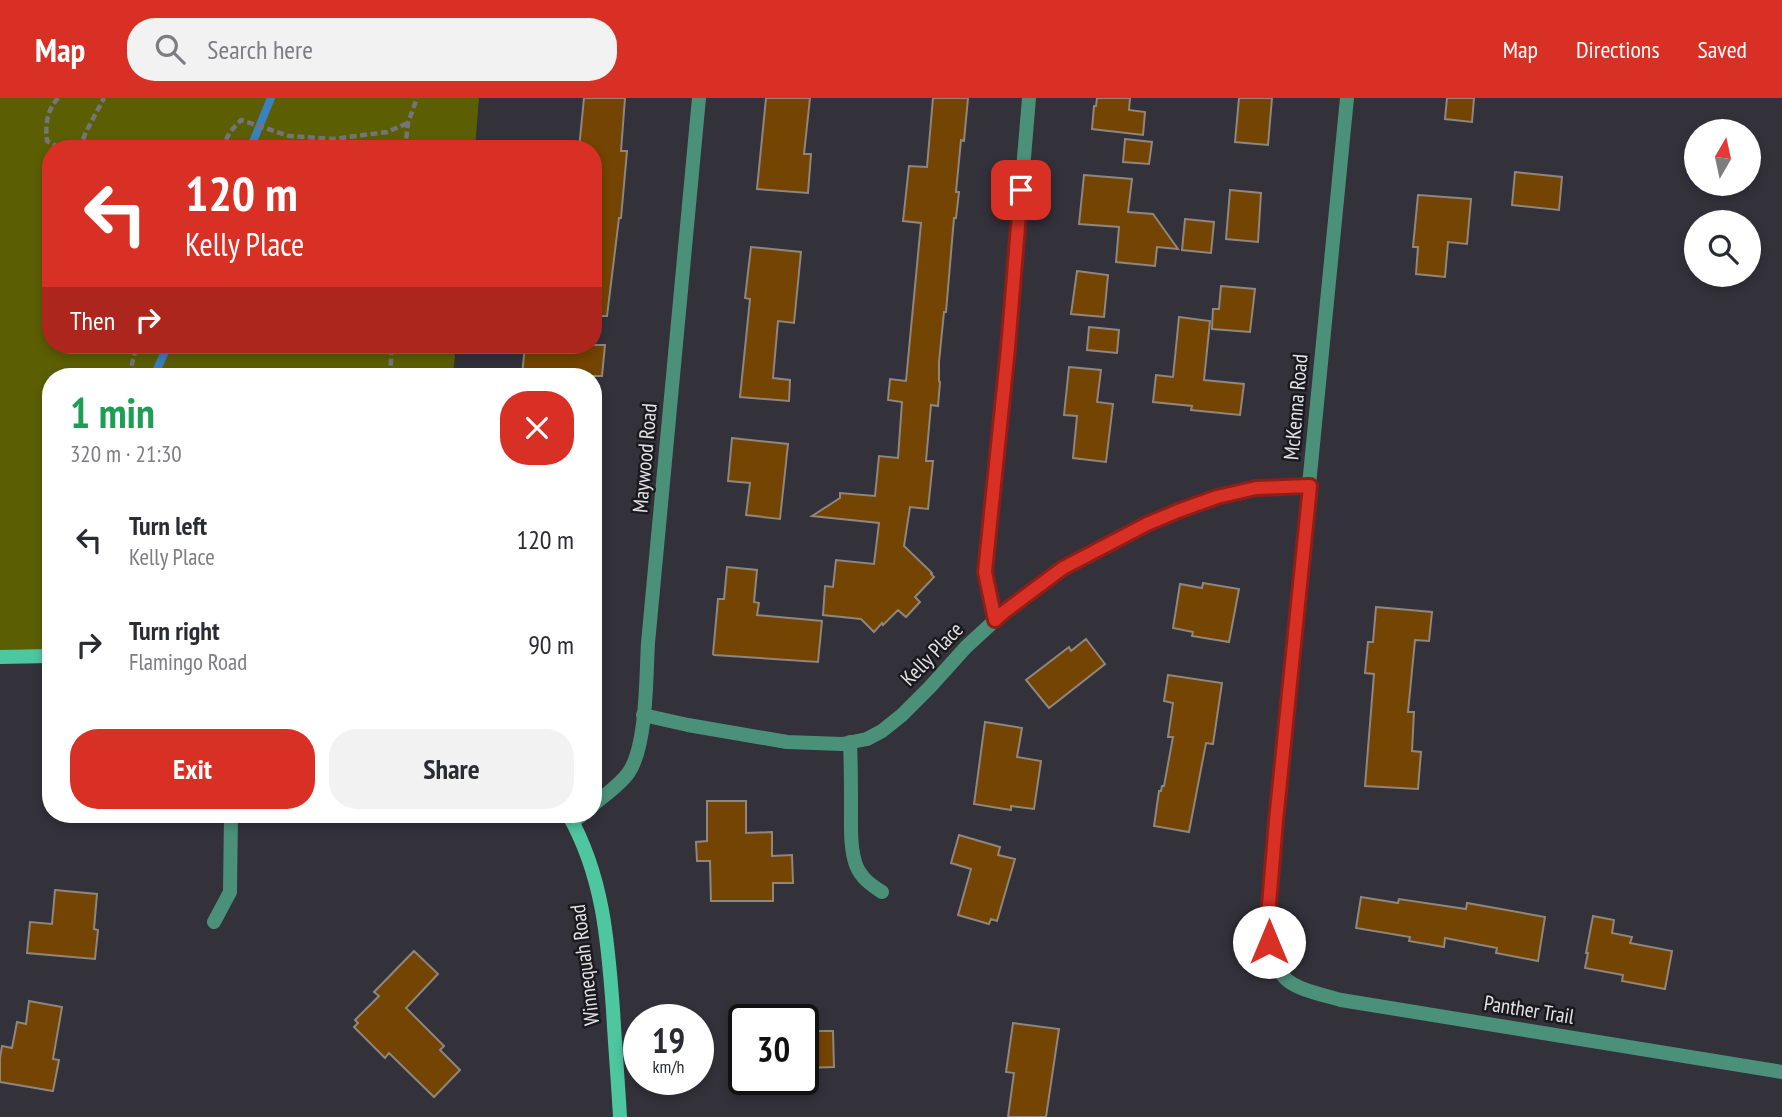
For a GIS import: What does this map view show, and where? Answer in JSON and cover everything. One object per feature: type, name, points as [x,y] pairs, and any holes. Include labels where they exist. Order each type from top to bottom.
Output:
[{"type":"street","name":"Maywood Road","points":[[602,797],[628,774],[638,756],[699,98]]},
{"type":"street","points":[[995,620],[985,572],[1008,348],[1029,98]]},
{"type":"street","name":"McKenna Road","points":[[1279,968],[1273,961],[1269,942],[1269,905],[1347,98]]},
{"type":"street","name":"Kelly Place","points":[[643,715],[688,726],[787,743],[842,744],[867,739],[902,715],[966,647],[1004,612],[1063,568],[1167,515],[1217,497],[1256,488],[1310,486]]},
{"type":"street","points":[[0,657],[42,656]]},
{"type":"street","points":[[850,743],[853,853],[861,875],[883,892]]},
{"type":"street","points":[[214,922],[230,892],[231,823]]},
{"type":"street","name":"Winnequah Road","points":[[577,823],[603,912],[609,954],[620,1117]]},
{"type":"street","name":"Panther Trail","points":[[1279,968],[1286,980],[1341,1000],[1782,1072]]},
{"type":"path","points":[[47,140],[45,125],[58,98]]},
{"type":"path","points":[[83,140],[104,98]]},
{"type":"path","points":[[406,140],[416,98]]},
{"type":"path","points":[[226,140],[241,120],[289,135],[333,139],[387,132],[408,123]]},
{"type":"shaded area","points":[[0,98],[479,98],[476,140],[42,140],[42,354],[455,354],[454,368],[42,368],[42,656],[0,657]]},
{"type":"building","points":[[584,98],[625,98],[621,151],[627,151],[621,218],[607,316],[602,316],[602,140],[580,140]]},
{"type":"building","points":[[766,98],[810,98],[804,154],[811,154],[808,193],[757,189]]},
{"type":"building","points":[[933,98],[968,98],[964,141],[961,140],[956,192],[959,192],[939,362],[938,406],[931,405],[926,461],[933,461],[928,509],[910,507],[904,546],[934,577],[915,597],[920,602],[906,617],[898,610],[874,632],[861,619],[823,615],[825,586],[833,587],[836,560],[874,564],[879,523],[812,516],[840,498],[840,493],[875,496],[879,456],[898,458],[902,402],[888,400],[890,379],[906,381],[921,223],[903,221],[909,166],[927,167]]},
{"type":"building","points":[[1097,98],[1130,98],[1129,110],[1145,112],[1143,135],[1092,129]]},
{"type":"building","points":[[1239,98],[1272,98],[1268,145],[1235,142]]},
{"type":"building","points":[[1447,98],[1474,98],[1472,122],[1445,119]]},
{"type":"building","points":[[1125,139],[1152,142],[1149,164],[1123,162]]},
{"type":"building","points":[[1515,172],[1562,177],[1559,210],[1512,205]]},
{"type":"building","points":[[1084,175],[1132,179],[1128,212],[1153,214],[1178,249],[1157,247],[1155,266],[1116,262],[1119,227],[1079,224]]},
{"type":"building","points":[[1230,190],[1261,193],[1258,242],[1226,239]]},
{"type":"building","points":[[1418,195],[1471,199],[1467,244],[1448,242],[1445,277],[1416,274],[1418,247],[1413,247]]},
{"type":"building","points":[[1185,219],[1214,222],[1211,253],[1182,250]]},
{"type":"building","points":[[751,247],[801,252],[794,323],[778,321],[773,378],[790,380],[789,401],[740,397],[750,299],[745,298]]},
{"type":"building","points":[[1077,271],[1108,275],[1104,317],[1071,314]]},
{"type":"building","points":[[1221,286],[1255,289],[1250,332],[1212,329],[1213,309],[1219,309]]},
{"type":"building","points":[[1179,317],[1210,321],[1204,380],[1244,384],[1240,415],[1191,410],[1192,406],[1153,402],[1156,375],[1173,377]]},
{"type":"building","points":[[1089,327],[1119,330],[1117,353],[1087,350]]},
{"type":"building","points":[[602,345],[605,345],[602,376],[602,368],[523,368],[524,354],[602,354]]},
{"type":"building","points":[[1069,367],[1101,370],[1097,402],[1113,404],[1106,462],[1073,458],[1077,416],[1064,415]]},
{"type":"building","points":[[732,438],[788,444],[780,519],[746,515],[750,483],[728,481]]},
{"type":"building","points":[[727,567],[757,570],[754,602],[759,603],[757,615],[822,621],[818,662],[713,654],[718,599],[724,599]]},
{"type":"building","points":[[1203,583],[1239,589],[1229,642],[1192,636],[1193,632],[1173,628],[1180,584],[1202,588]]},
{"type":"building","points":[[1376,607],[1432,612],[1429,641],[1415,640],[1408,712],[1414,712],[1412,751],[1421,752],[1418,789],[1365,786],[1374,674],[1365,673],[1368,642],[1373,642]]},
{"type":"building","points":[[1086,639],[1105,664],[1049,708],[1026,680],[1069,647],[1071,651]]},
{"type":"building","points":[[1168,675],[1222,683],[1213,744],[1206,743],[1189,832],[1154,826],[1159,791],[1164,786],[1173,737],[1168,737],[1173,703],[1164,701]]},
{"type":"building","points":[[985,722],[1022,728],[1017,757],[1041,761],[1034,809],[1011,806],[1011,810],[974,804]]},
{"type":"building","points":[[707,801],[746,801],[746,833],[772,832],[772,856],[792,855],[793,883],[773,883],[773,901],[711,901],[710,861],[697,861],[696,842],[707,841]]},
{"type":"building","points":[[959,835],[1000,847],[998,855],[1015,859],[997,921],[991,919],[989,924],[958,915],[971,869],[951,863]]},
{"type":"building","points":[[55,890],[97,894],[94,929],[98,930],[95,959],[27,953],[30,922],[52,924]]},
{"type":"building","points":[[1361,897],[1398,903],[1399,899],[1466,909],[1467,903],[1545,917],[1538,961],[1496,953],[1497,948],[1445,938],[1444,947],[1409,941],[1410,937],[1356,928]]},
{"type":"building","points":[[1593,916],[1614,920],[1612,933],[1632,937],[1630,943],[1672,951],[1665,989],[1622,981],[1623,975],[1585,968]]},
{"type":"building","points":[[414,951],[438,974],[406,1008],[444,1046],[440,1050],[460,1070],[434,1097],[389,1053],[385,1058],[354,1027],[358,1023],[355,1020],[379,996],[374,992]]},
{"type":"building","points":[[29,1001],[62,1007],[53,1059],[59,1060],[53,1091],[0,1082],[2,1046],[12,1048],[17,1022],[26,1024]]},
{"type":"building","points":[[1013,1023],[1059,1029],[1046,1117],[1008,1117],[1014,1073],[1006,1072]]},
{"type":"building","points":[[819,1031],[833,1031],[834,1067],[819,1068]]},
{"type":"waterway","points":[[254,140],[271,98]]},
{"type":"waterway","points":[[158,368],[164,354]]},
{"type":"route","points":[[1021,190],[985,572],[995,620],[1063,568],[1147,524],[1217,497],[1256,488],[1310,486],[1276,821],[1269,905],[1269,942]]}]
